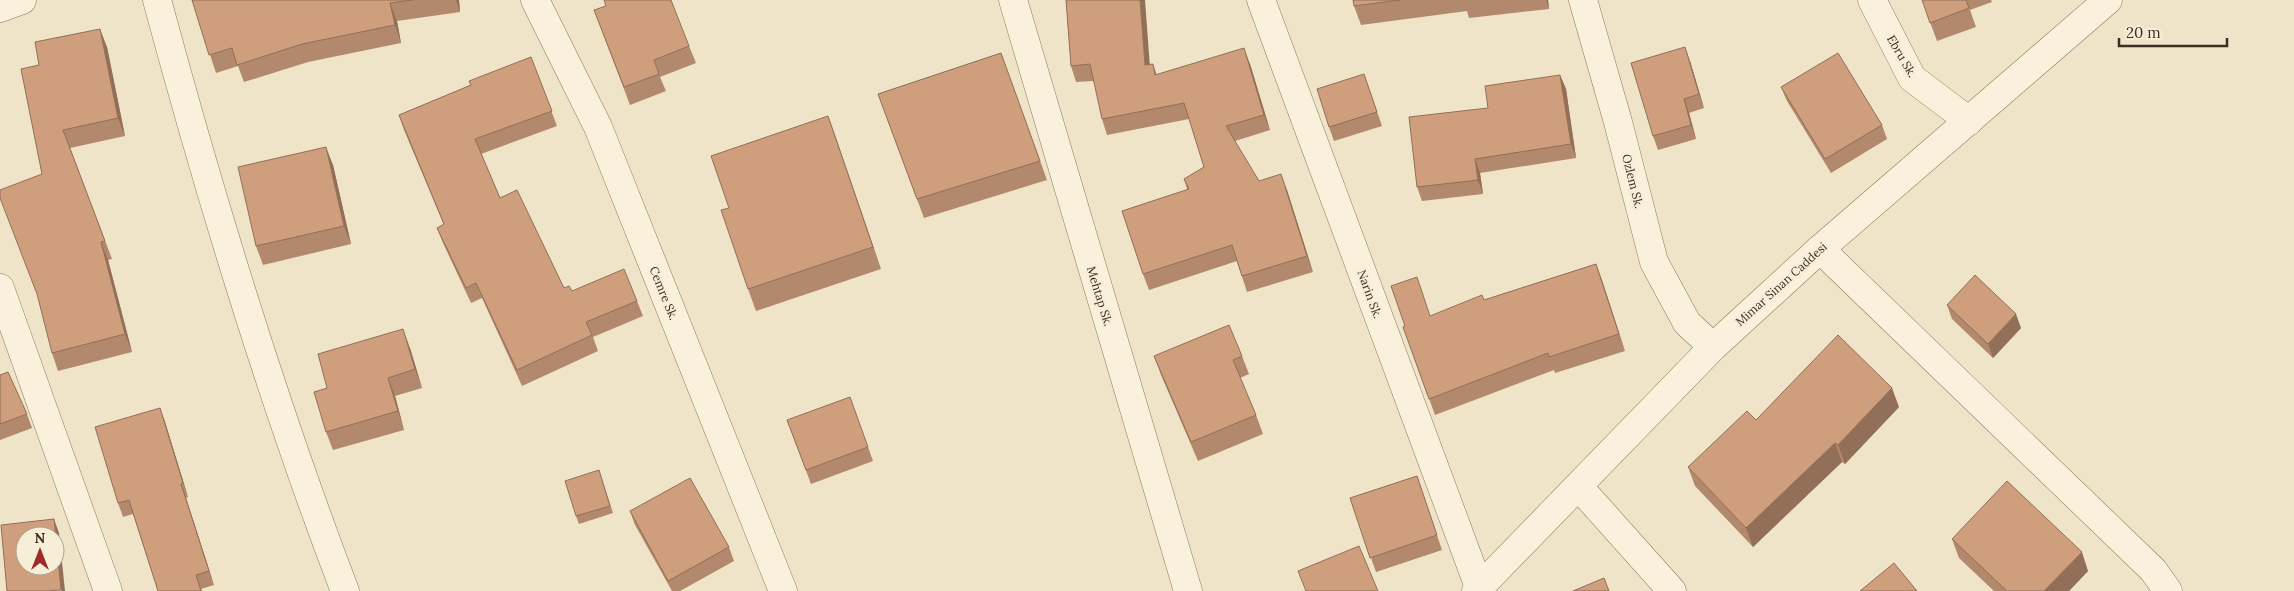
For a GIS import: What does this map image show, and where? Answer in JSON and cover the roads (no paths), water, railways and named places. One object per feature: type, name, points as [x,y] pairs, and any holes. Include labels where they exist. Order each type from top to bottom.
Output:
[{"type":"street","points":[[0,8],[22,0]]},
{"type":"street","points":[[158,0],[198,150],[256,340],[308,494],[345,591]]},
{"type":"street","name":"Cemre Sk.","points":[[535,0],[598,127],[783,591]]},
{"type":"street","name":"Mehtap Sk.","points":[[1013,0],[1188,591]]},
{"type":"street","name":"Narin Sk.","points":[[1261,0],[1478,589]]},
{"type":"street","name":"Ozlem Sk.","points":[[1583,0],[1618,122],[1654,262],[1687,323],[1712,347]]},
{"type":"street","name":"Ebru Sk.","points":[[1872,0],[1912,78],[1969,121]]},
{"type":"street","name":"Mimar Sinan Caddesi","points":[[1478,589],[1579,487],[1712,347],[1820,249],[2108,0]]},
{"type":"street","points":[[1820,249],[2153,570],[2168,591]]},
{"type":"street","points":[[0,288],[108,591]]},
{"type":"street","points":[[1579,487],[1672,591]]}]
